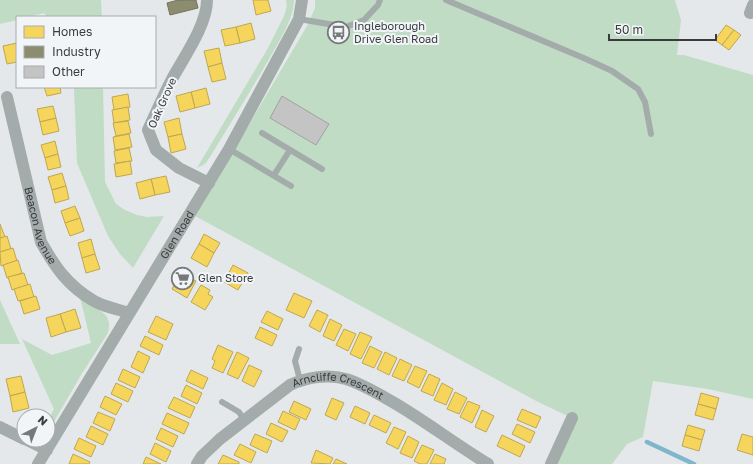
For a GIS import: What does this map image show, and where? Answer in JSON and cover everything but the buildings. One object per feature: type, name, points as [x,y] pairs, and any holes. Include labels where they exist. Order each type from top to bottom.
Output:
[{"type":"street","name":"Oak Grove","points":[[207,0],[204,17],[195,39],[164,94],[148,130],[156,150],[179,168],[209,183]]},
{"type":"street","name":"Glen Road","points":[[38,464],[229,149],[299,19],[302,0]]},
{"type":"street","name":"Beacon Avenue","points":[[7,97],[41,242],[65,279],[94,301],[129,313]]},
{"type":"street","name":"Arncliffe Crescent","points":[[197,464],[202,456],[220,439],[290,385],[300,380],[326,376],[346,379],[375,392],[400,406],[488,464]]},
{"type":"street","points":[[550,464],[572,418]]},
{"type":"street","points":[[0,427],[16,435]]},
{"type":"street","points":[[43,448],[47,450]]},
{"type":"lane","points":[[299,19],[346,27],[364,20],[378,5],[380,0]]},
{"type":"lane","points":[[446,0],[612,71],[638,88],[645,102],[651,134]]},
{"type":"lane","points":[[262,133],[322,169]]},
{"type":"lane","points":[[229,149],[291,186]]},
{"type":"lane","points":[[274,176],[290,150]]},
{"type":"lane","points":[[299,349],[295,361],[300,380]]},
{"type":"lane","points":[[222,402],[239,412],[244,420]]},
{"type":"green space","points":[[0,0],[101,0],[102,16],[46,16],[44,13],[32,16],[16,16],[16,20],[0,24]]},
{"type":"green space","points":[[286,0],[294,0],[291,15],[281,38],[255,84],[210,157],[205,164],[197,168],[268,48],[284,16],[287,6]]},
{"type":"green space","points":[[315,0],[675,0],[681,20],[677,55],[684,55],[753,75],[753,399],[708,389],[653,381],[643,437],[627,444],[612,464],[551,464],[572,418],[538,402],[195,216],[307,26],[315,8]]},
{"type":"green space","points":[[74,88],[103,88],[105,182],[116,204],[125,210],[147,217],[164,216],[133,268],[120,254],[108,236],[77,163]]},
{"type":"green space","points":[[80,297],[106,316],[109,323],[109,328],[108,333],[56,418],[56,408],[54,408],[22,339],[52,355],[91,343]]},
{"type":"green space","points":[[0,300],[20,344],[0,344]]},
{"type":"waterway","points":[[647,442],[694,464]]},
{"type":"place","name":"Ingleborough Drive Glen Road","points":[[339,32]]},
{"type":"place","name":"Glen Store","points":[[183,278]]}]
